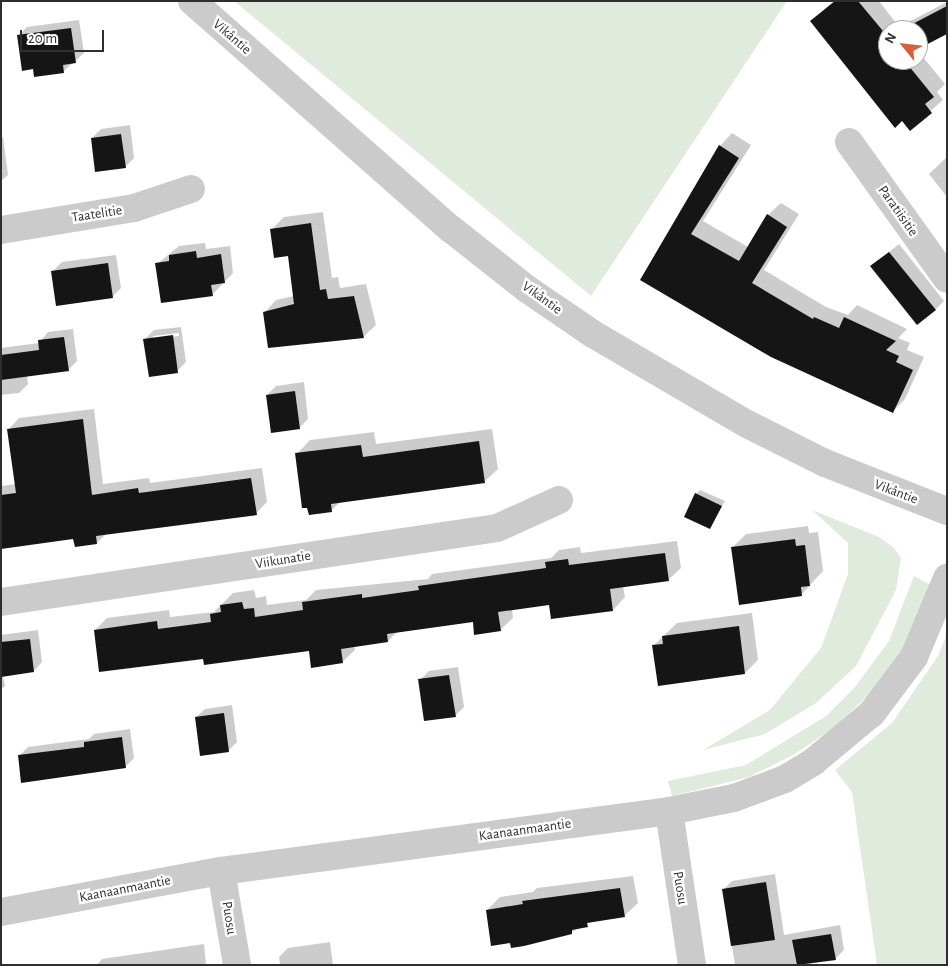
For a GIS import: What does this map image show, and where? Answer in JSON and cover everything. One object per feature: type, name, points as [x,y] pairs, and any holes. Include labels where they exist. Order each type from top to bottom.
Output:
[{"type":"street","name":"Vikåntie","points":[[192,1],[452,229],[527,289],[593,334],[747,424],[826,463],[947,511]]},
{"type":"street","name":"Paratiisitie","points":[[849,142],[947,279]]},
{"type":"street","name":"Taatelitie","points":[[1,230],[134,208],[190,189]]},
{"type":"street","name":"Viikunatie","points":[[1,602],[497,528],[559,500]]},
{"type":"street","name":"Kaanaanmaantie","points":[[1,912],[222,871],[669,811],[734,798],[786,779],[813,762],[872,714],[914,657],[947,578]]},
{"type":"street","name":"Puosu","points":[[669,811],[692,965]]},
{"type":"street","name":"Puosu","points":[[222,871],[237,965]]},
{"type":"green space","points":[[234,1],[787,1],[591,296]]},
{"type":"green space","points":[[812,510],[879,537],[894,548],[901,558],[896,590],[856,666],[816,703],[765,734],[703,750],[770,710],[821,648],[848,574],[848,543]]},
{"type":"green space","points":[[914,576],[931,585],[903,651],[870,694],[833,728],[795,754],[749,777],[672,796],[668,781],[746,765],[826,716],[855,687],[889,641]]},
{"type":"green space","points":[[947,634],[947,965],[877,965],[852,792],[835,770],[892,723],[938,656]]},
{"type":"building","points":[[835,1],[858,1],[878,25],[878,70],[912,70],[934,97],[925,104],[932,113],[910,131],[902,121],[895,128],[810,21]]},
{"type":"building","points":[[947,6],[947,34],[928,44],[928,20],[920,20]]},
{"type":"building","points":[[71,28],[76,63],[63,65],[64,73],[34,77],[33,69],[22,71],[17,35]]},
{"type":"building","points":[[121,134],[126,168],[95,172],[91,138]]},
{"type":"building","points":[[719,145],[739,158],[691,234],[739,261],[767,214],[787,227],[752,283],[813,319],[814,317],[839,328],[844,317],[896,341],[886,350],[899,356],[896,362],[913,370],[893,413],[771,357],[640,280]]},
{"type":"building","points":[[311,223],[320,290],[326,289],[328,299],[354,296],[364,338],[268,348],[263,312],[294,304],[288,256],[274,258],[270,229]]},
{"type":"building","points":[[196,251],[197,258],[221,254],[225,283],[211,285],[213,296],[161,303],[155,263],[169,261],[169,255]]},
{"type":"building","points":[[889,252],[936,310],[917,325],[870,266]]},
{"type":"building","points":[[108,263],[113,298],[56,306],[51,271]]},
{"type":"building","points":[[173,335],[178,373],[149,377],[143,339]]},
{"type":"building","points":[[64,337],[69,371],[1,380],[1,355],[39,350],[38,340]]},
{"type":"building","points":[[295,391],[300,429],[271,433],[266,395]]},
{"type":"building","points":[[83,419],[92,495],[138,488],[139,493],[251,478],[257,515],[96,536],[97,544],[75,547],[73,539],[1,549],[1,495],[16,493],[7,429]]},
{"type":"building","points":[[479,441],[485,483],[331,504],[332,512],[309,515],[307,508],[302,508],[295,453],[361,445],[363,457]]},
{"type":"building","points":[[695,493],[722,506],[710,529],[684,517]]},
{"type":"building","points":[[795,539],[796,546],[805,545],[810,586],[801,587],[802,596],[739,605],[731,547]]},
{"type":"building","points":[[665,553],[669,581],[610,589],[613,611],[551,619],[549,605],[498,612],[501,631],[474,635],[473,622],[387,634],[388,642],[341,649],[343,663],[311,668],[309,651],[204,665],[203,659],[99,672],[94,630],[157,621],[158,629],[211,622],[210,614],[221,612],[220,605],[242,602],[244,609],[254,608],[255,617],[303,610],[302,602],[362,594],[362,598],[419,590],[418,586],[546,568],[545,562],[568,559],[569,565]]},
{"type":"building","points":[[739,626],[745,674],[658,686],[652,645],[663,644],[662,636]]},
{"type":"building","points":[[30,639],[34,672],[1,677],[1,642]]},
{"type":"building","points":[[449,675],[456,717],[424,721],[418,679]]},
{"type":"building","points":[[224,713],[229,752],[200,756],[195,717]]},
{"type":"building","points":[[122,737],[126,768],[21,783],[18,755],[84,747],[84,742]]},
{"type":"building","points":[[766,882],[775,940],[731,946],[722,889]]},
{"type":"building","points":[[620,888],[625,917],[587,923],[588,927],[572,930],[572,934],[524,946],[511,948],[510,943],[491,946],[486,910],[523,904],[522,901]]},
{"type":"building","points":[[831,934],[836,960],[797,965],[792,940]]}]
